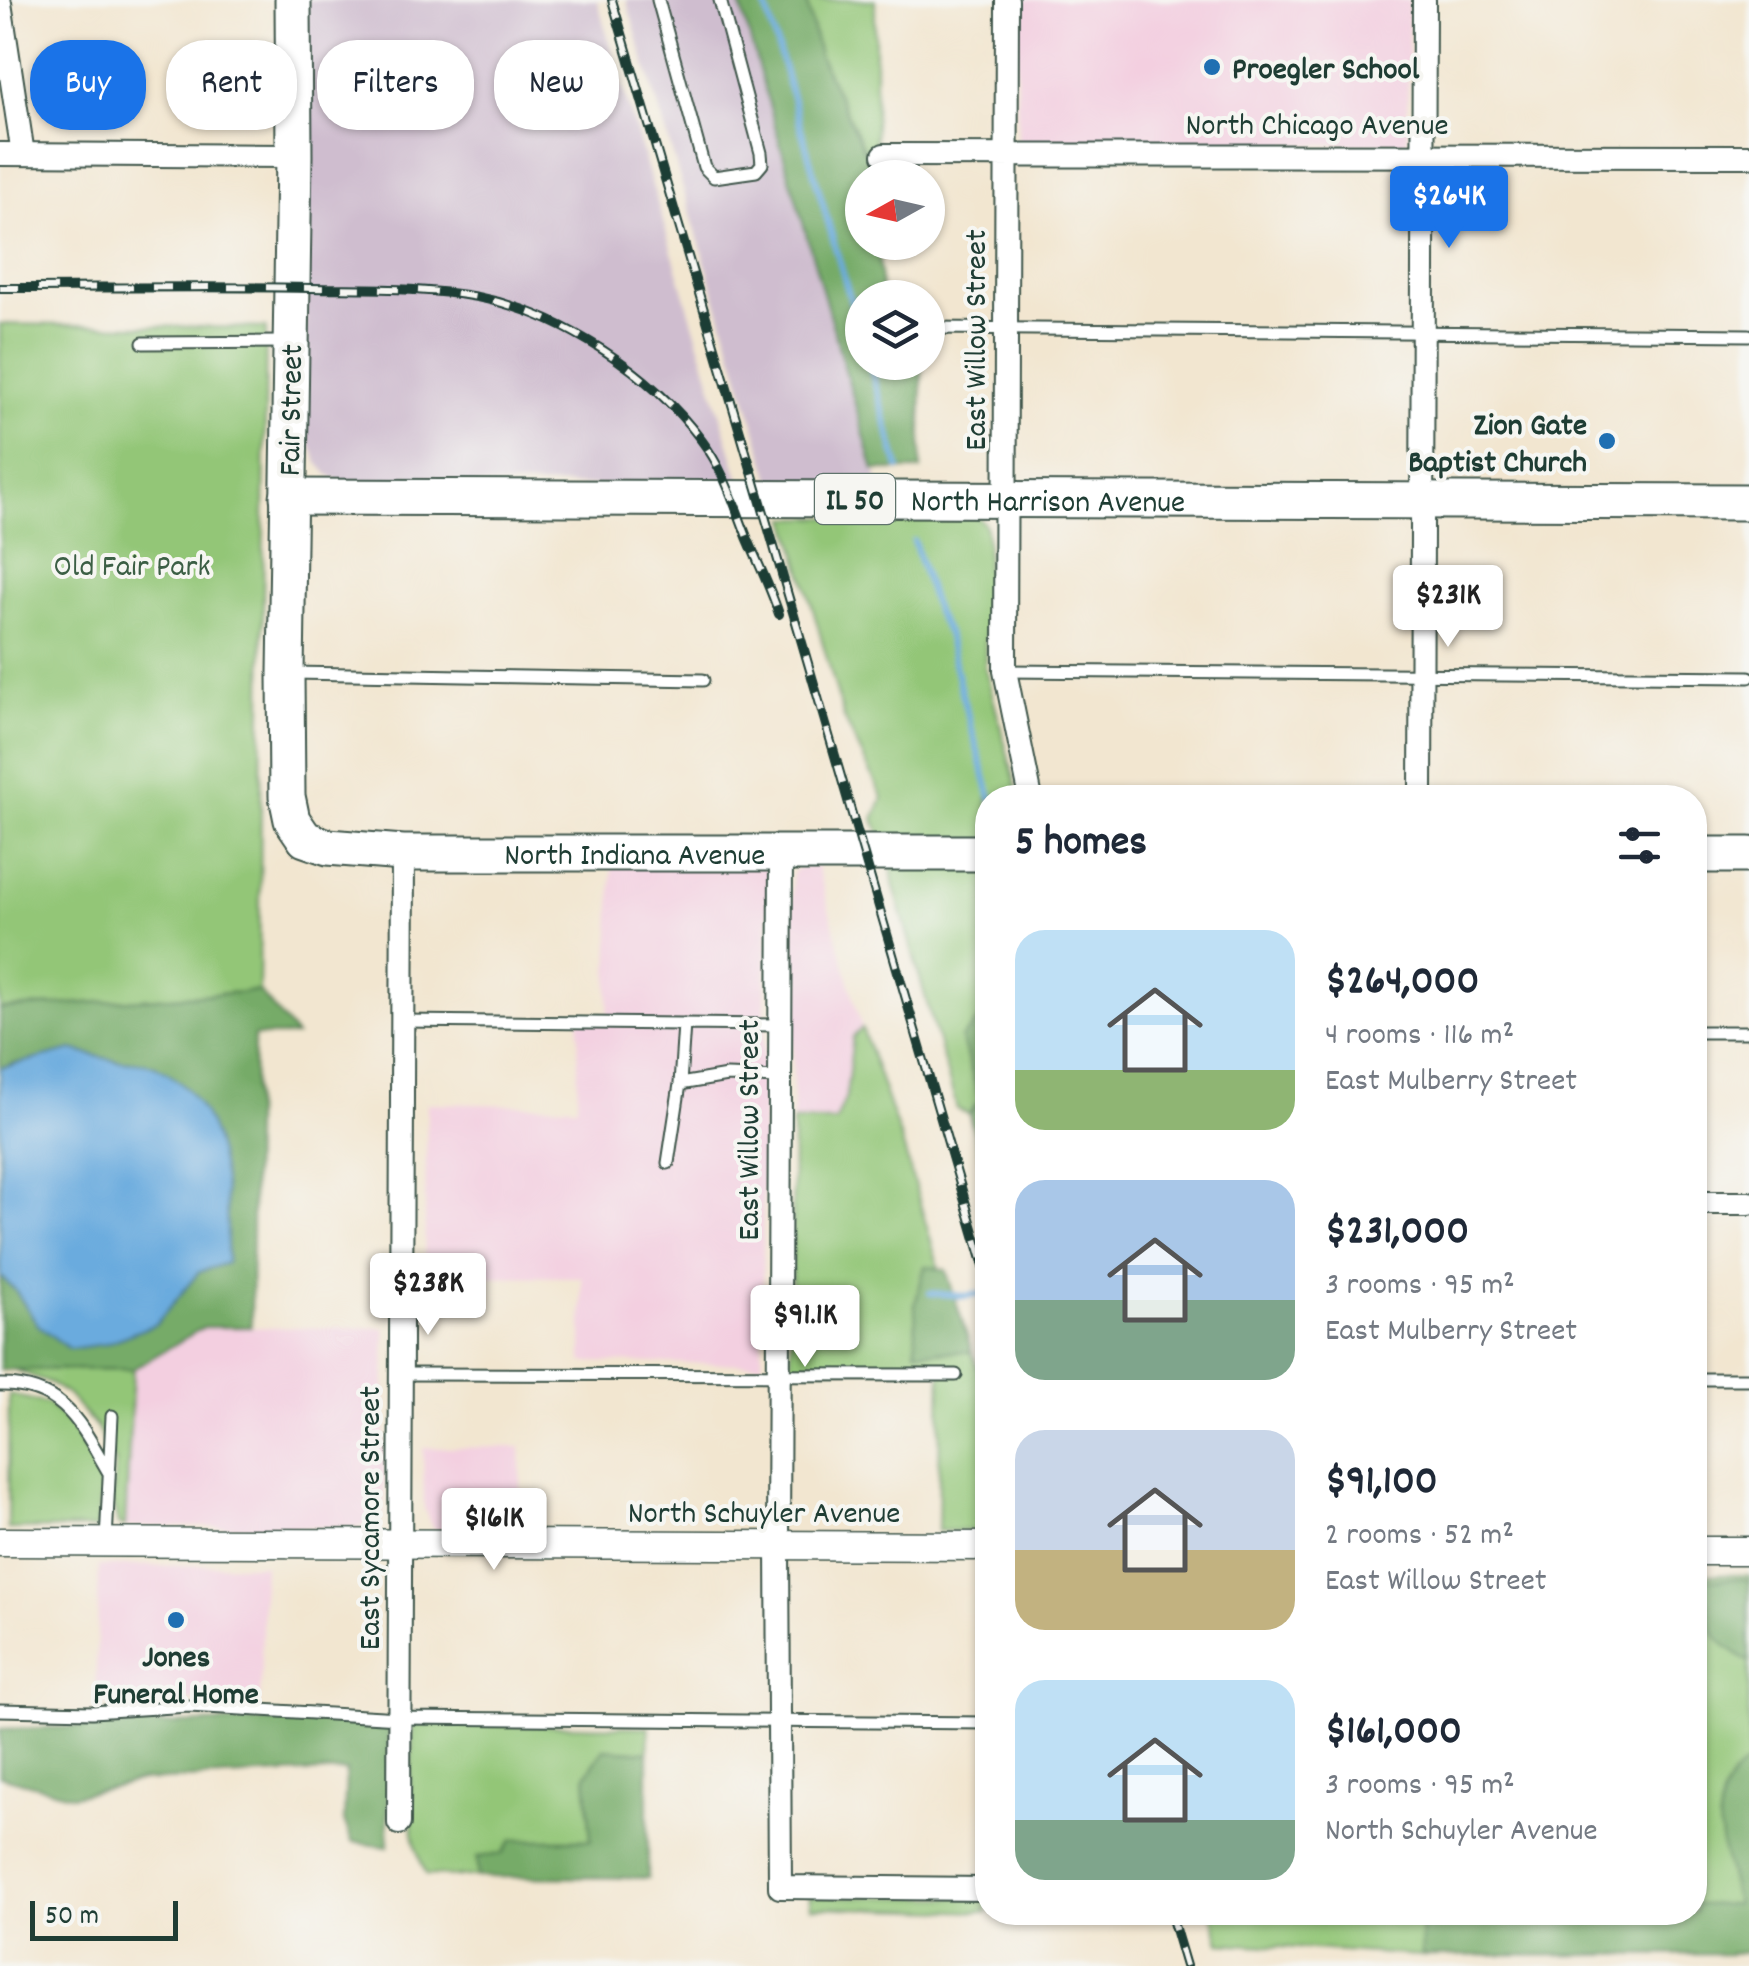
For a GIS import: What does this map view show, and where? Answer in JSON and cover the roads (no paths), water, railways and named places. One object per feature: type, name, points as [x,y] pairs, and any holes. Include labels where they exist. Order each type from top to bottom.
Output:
[{"type":"main road","name":"Fair Street","points":[[292,820],[287,796],[286,672],[293,0]]},
{"type":"main road","name":"North Harrison Avenue","points":[[288,497],[1749,502]]},
{"type":"main road","name":"North Indiana Avenue","points":[[292,820],[305,839],[328,847],[404,853],[975,853]]},
{"type":"main road","points":[[1707,855],[1749,855]]},
{"type":"street","name":"East Willow Street","points":[[1008,0],[1005,671],[1028,785]]},
{"type":"street","points":[[1421,785],[1424,0]]},
{"type":"street","points":[[0,2],[11,154],[294,156]]},
{"type":"street","name":"North Chicago Avenue","points":[[884,155],[1749,156]]},
{"type":"street","name":"East Willow Street","points":[[781,852],[780,1887],[975,1890]]},
{"type":"street","name":"East Sycamore Street","points":[[400,1824],[404,853]]},
{"type":"street","points":[[1707,1203],[1749,1203]]},
{"type":"street","name":"North Schuyler Avenue","points":[[0,1542],[975,1546]]},
{"type":"street","points":[[1707,1550],[1749,1551]]},
{"type":"lane","points":[[658,0],[704,167],[714,177],[756,171],[762,164],[720,0]]},
{"type":"lane","points":[[945,328],[1749,336]]},
{"type":"lane","points":[[143,343],[290,342]]},
{"type":"lane","points":[[1005,671],[1749,677]]},
{"type":"lane","points":[[286,672],[703,680]]},
{"type":"lane","points":[[403,1021],[780,1025]]},
{"type":"lane","points":[[668,1163],[684,1024]]},
{"type":"lane","points":[[1707,1032],[1749,1032]]},
{"type":"lane","points":[[680,1084],[727,1076],[780,1078]]},
{"type":"lane","points":[[401,1374],[956,1375]]},
{"type":"lane","points":[[1707,1379],[1749,1379]]},
{"type":"lane","points":[[0,1384],[18,1384],[58,1400],[78,1420],[109,1474]]},
{"type":"lane","points":[[106,1542],[112,1416]]},
{"type":"lane","points":[[0,1710],[92,1712],[189,1706],[400,1718],[975,1723]]},
{"type":"water","points":[[72,1050],[153,1065],[180,1083],[198,1103],[210,1126],[224,1180],[227,1263],[199,1272],[156,1324],[105,1344],[69,1349],[39,1326],[15,1290],[0,1276],[0,1068]]},
{"type":"waterway","points":[[764,0],[845,281]]},
{"type":"waterway","points":[[874,380],[899,468]]},
{"type":"waterway","points":[[914,541],[935,610],[947,633],[987,785]]},
{"type":"waterway","points":[[930,1293],[975,1295]]},
{"type":"railway","points":[[612,0],[975,1235]]},
{"type":"railway","points":[[0,288],[415,290],[477,297],[541,317],[631,370],[658,392],[702,441],[728,487],[779,614]]},
{"type":"railway","points":[[1174,1925],[1186,1966]]},
{"type":"place","name":"Proegler School","points":[[1212,67]]},
{"type":"place","name":"Zion Gate Baptist Church","points":[[1607,441]]},
{"type":"place","name":"Jones Funeral Home","points":[[176,1620]]},
{"type":"park label","name":"Old Fair Park","points":[[132,564]]}]
